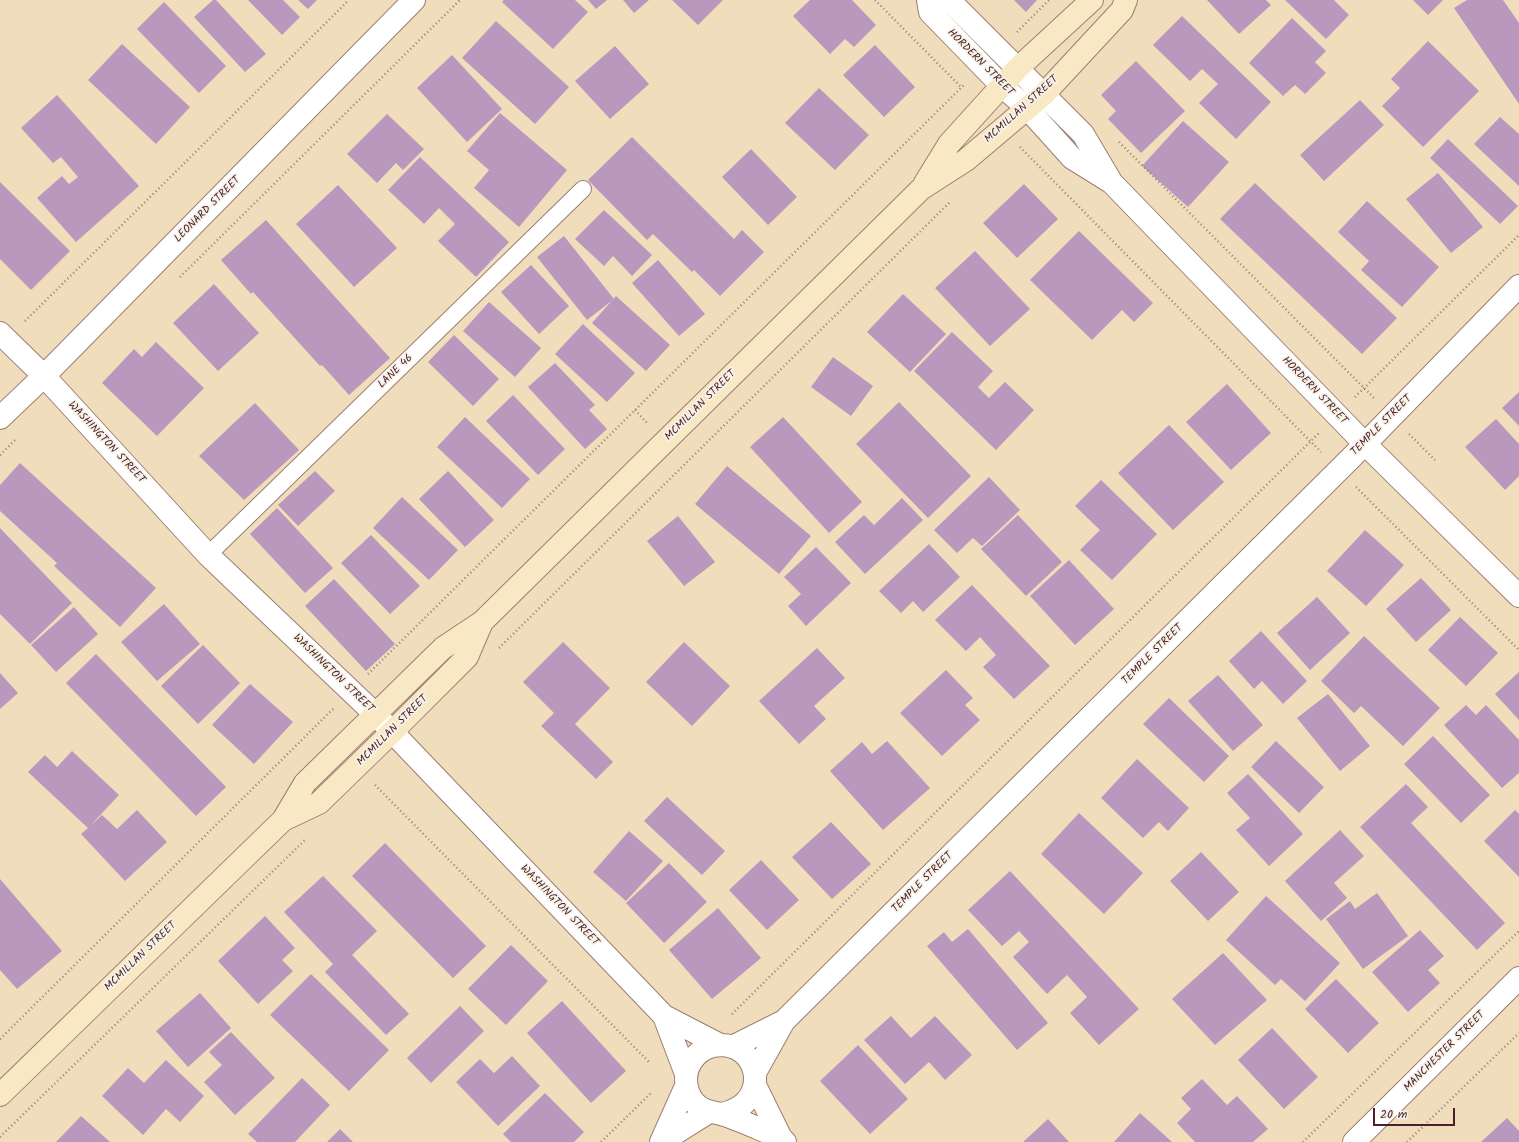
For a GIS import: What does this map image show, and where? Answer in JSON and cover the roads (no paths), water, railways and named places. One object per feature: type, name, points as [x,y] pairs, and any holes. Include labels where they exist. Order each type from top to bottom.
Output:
[{"type":"main road","name":"MCMILLAN STREET","points":[[921,189],[949,144],[1017,69],[1092,0]]},
{"type":"main road","name":"MCMILLAN STREET","points":[[0,1095],[283,820],[305,783],[375,714],[443,648],[482,622],[921,189],[966,160],[1044,94],[1122,10],[1126,0]]},
{"type":"main road","name":"MCMILLAN STREET","points":[[283,820],[319,803],[392,732],[467,656],[482,622]]},
{"type":"street","name":"LEONARD STREET","points":[[0,418],[44,376],[414,0]]},
{"type":"street","name":"HORDERN STREET","points":[[928,0],[930,12],[1002,86],[1027,108],[1072,158],[1112,183]]},
{"type":"street","name":"HORDERN STREET","points":[[949,0],[1083,134],[1112,183],[1365,444],[1519,596]]},
{"type":"street","name":"TEMPLE STREET","points":[[755,1079],[784,1021],[1365,444],[1519,286]]},
{"type":"street","name":"WASHINGTON STREET","points":[[3,336],[44,376],[208,555],[375,714],[664,1016],[726,1046]]},
{"type":"street","name":"MANCHESTER STREET","points":[[1354,1142],[1519,978]]},
{"type":"street","name":"WASHINGTON STREET","points":[[664,1016],[686,1080]]},
{"type":"street","name":"TEMPLE STREET","points":[[726,1046],[784,1021]]},
{"type":"street","points":[[661,1142],[686,1080],[690,1062],[698,1053],[708,1047],[726,1046],[742,1052],[750,1062],[755,1079],[783,1140]]},
{"type":"street","points":[[661,1142],[715,1113],[733,1112],[743,1106],[751,1096],[755,1079]]},
{"type":"street","points":[[686,1080],[691,1097],[699,1106],[783,1140]]},
{"type":"lane","name":"LANE 46","points":[[208,555],[583,189]]}]
